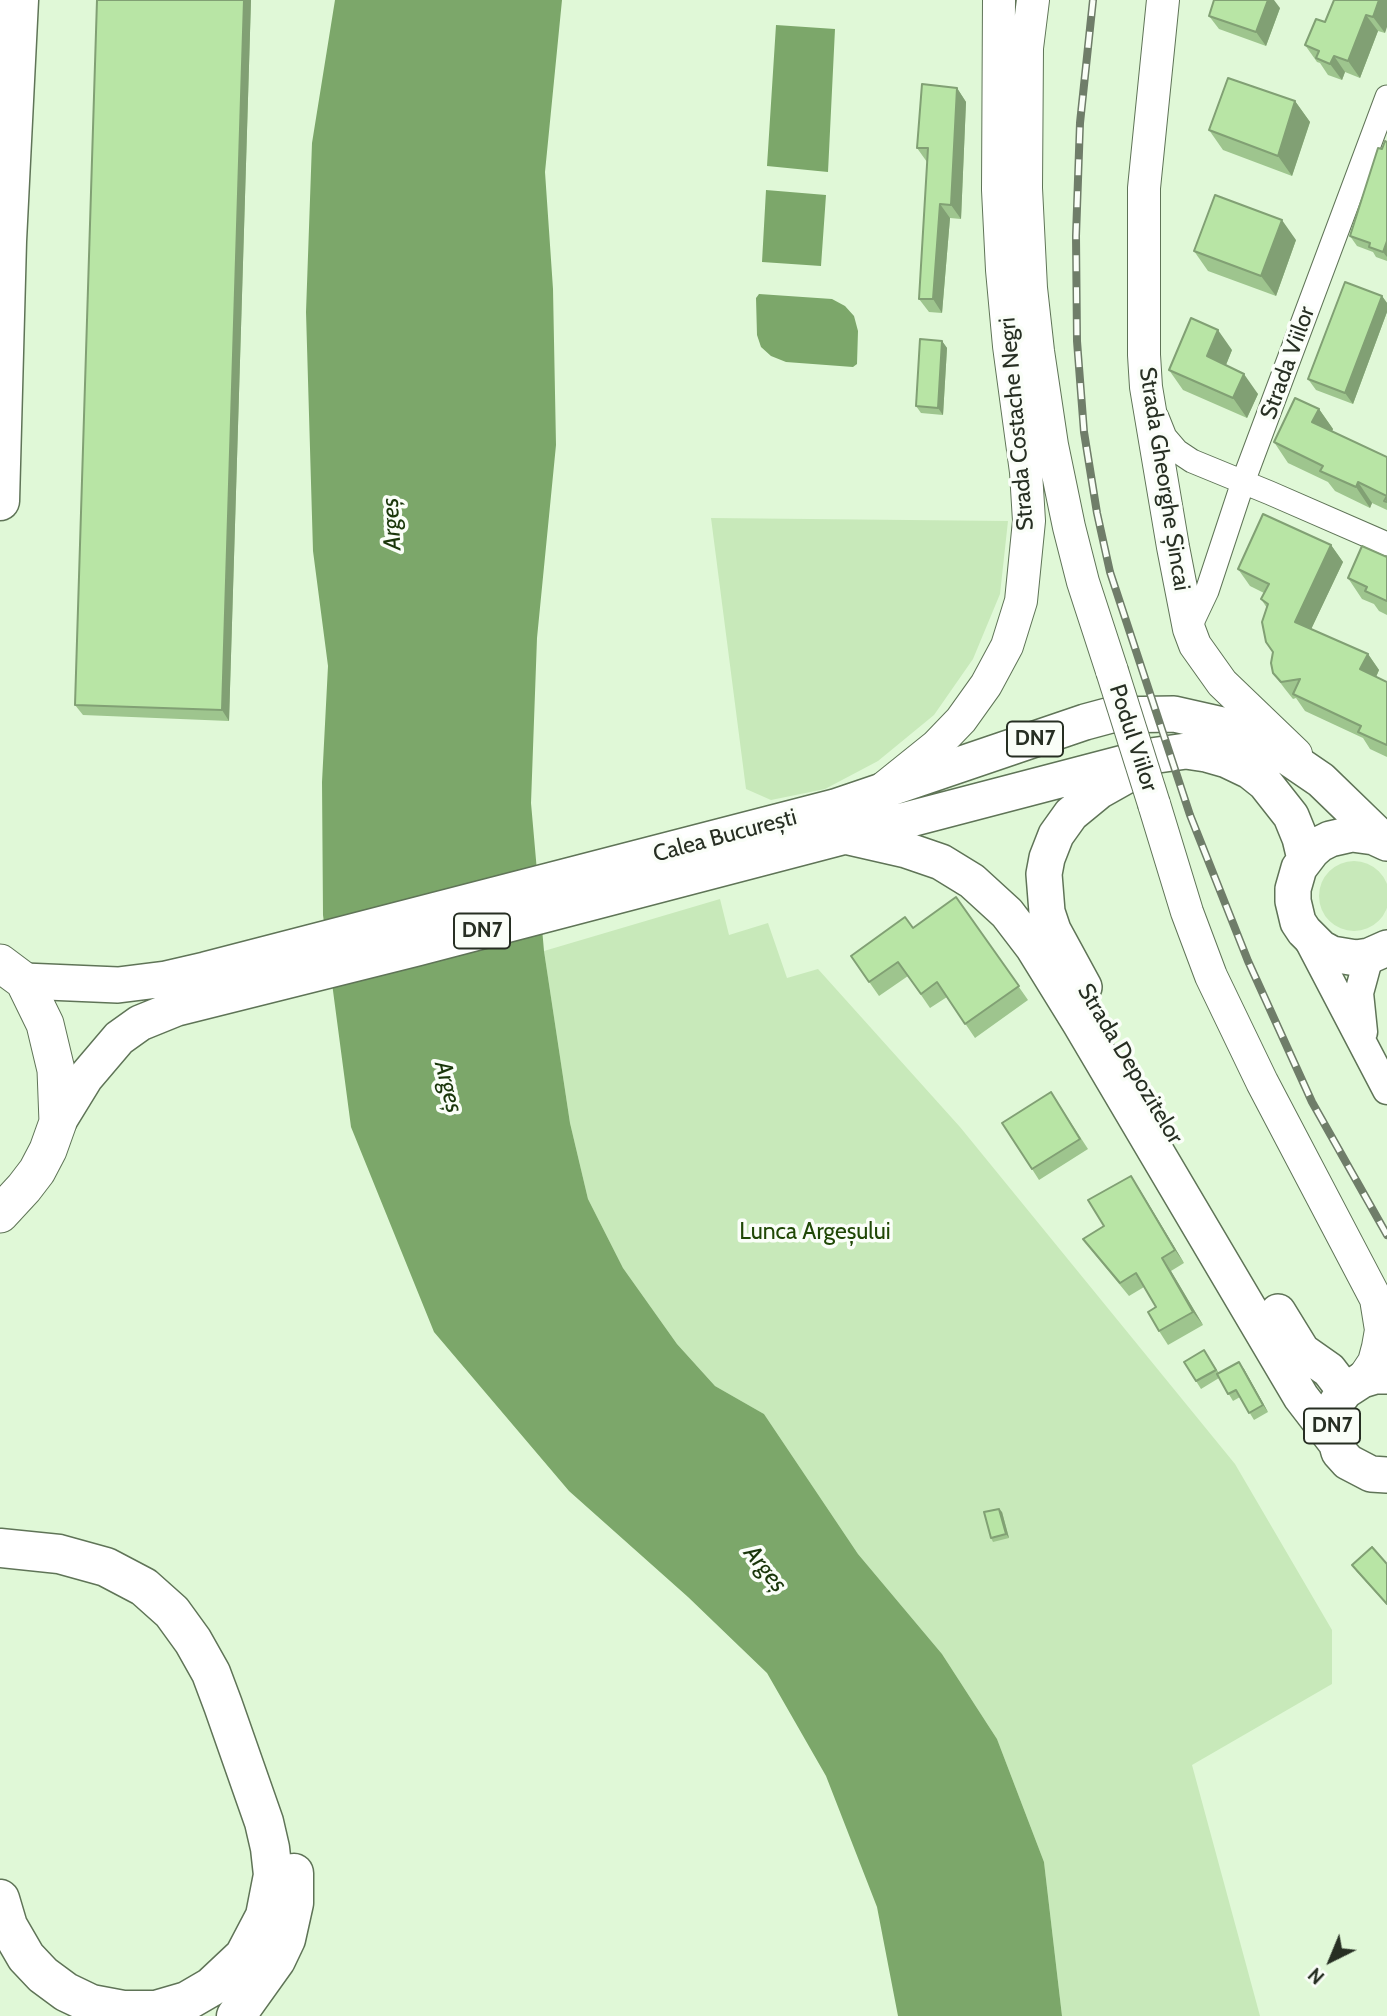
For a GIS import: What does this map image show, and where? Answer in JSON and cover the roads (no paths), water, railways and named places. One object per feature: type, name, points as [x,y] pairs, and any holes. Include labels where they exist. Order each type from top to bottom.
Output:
[{"type":"highway","points":[[0,501],[7,241],[19,0]]},
{"type":"highway","name":"DN7","points":[[0,1214],[37,1171],[58,1122],[56,1070],[45,1024],[12,972]]},
{"type":"highway","points":[[0,1531],[83,1542],[115,1552],[144,1566],[184,1599],[219,1651],[282,1821],[295,1883],[294,1903],[286,1939],[270,1970],[236,2016]]},
{"type":"highway","points":[[0,1548],[59,1554],[106,1567],[145,1587],[159,1598],[184,1626],[211,1673],[223,1705],[264,1822],[273,1875],[265,1916],[244,1956],[211,1987],[187,2001],[156,2010],[123,2010],[102,2006],[66,1992],[43,1975],[26,1957],[8,1926],[0,1899]]},
{"type":"main road","name":"Strada Costache Negri","points":[[877,793],[936,746],[961,720],[986,685],[1007,646],[1021,601],[1029,521],[1026,472],[1002,270],[998,190],[999,0]]},
{"type":"main road","name":"Strada Costache Negri","points":[[1017,0],[1027,48]]},
{"type":"main road","name":"Strada Costache Negri","points":[[1033,0],[1027,48],[1026,188],[1031,288],[1038,351],[1052,445],[1069,527],[1083,582],[1112,671]]},
{"type":"main road","name":"Strada Gheorghe Șincai","points":[[1163,0],[1144,188],[1143,355],[1146,387],[1189,629],[1200,653],[1222,684],[1275,732],[1321,780]]},
{"type":"main road","name":"Podul Viilor","points":[[1112,671],[1187,912],[1211,976],[1262,1082],[1382,1306]]},
{"type":"main road","name":"Calea București","points":[[747,846],[835,807],[1085,722],[1111,715],[1139,713],[1174,714],[1236,728],[1268,745],[1321,780],[1385,842]]},
{"type":"main road","name":"Calea București","points":[[58,1122],[85,1078],[119,1038],[140,1023],[177,1008],[209,985],[747,846],[846,836],[1168,752],[1206,754],[1250,771],[1265,783],[1291,816],[1305,859]]},
{"type":"main road","name":"Strada Depozitelor","points":[[1168,752],[1099,791],[1084,802],[1063,825],[1056,835],[1044,874],[1047,912],[1053,930],[1088,995],[1302,1350],[1329,1370],[1365,1382]]},
{"type":"main road","name":"DN7","points":[[1305,859],[1320,844],[1341,835],[1363,834],[1385,842]]},
{"type":"main road","name":"Strada Depozitelor","points":[[846,836],[906,850],[941,862],[972,881],[1007,913],[1033,947],[1080,1023],[1301,1396],[1334,1440]]},
{"type":"main road","points":[[1305,859],[1295,879],[1293,901],[1298,922],[1304,931],[1321,948],[1332,954],[1356,958],[1381,952]]},
{"type":"main road","name":"Calea București","points":[[12,972],[118,985],[166,979],[209,985]]},
{"type":"main road","points":[[1365,1382],[1378,1348],[1382,1306]]},
{"type":"main road","name":"DN7","points":[[1365,1382],[1337,1402],[1333,1414],[1334,1440],[1348,1462],[1382,1483]]},
{"type":"street","name":"Strada Viilor","points":[[1189,629],[1207,591],[1243,482],[1387,97]]},
{"type":"street","points":[[1146,387],[1165,438],[1177,451],[1192,461],[1387,544]]},
{"type":"street","points":[[1304,931],[1387,1090]]},
{"type":"street","points":[[1372,1058],[1359,1011],[1359,993],[1381,952]]},
{"type":"water","name":"Argeș","points":[[335,0],[562,0],[545,172],[553,289],[556,445],[537,638],[531,803],[544,951],[570,1123],[588,1199],[623,1268],[677,1344],[715,1386],[764,1414],[858,1554],[942,1654],[997,1739],[1044,1862],[1062,2016],[898,2016],[877,1907],[826,1776],[767,1673],[688,1597],[569,1491],[434,1332],[351,1127],[323,915],[322,782],[328,666],[313,551],[306,312],[312,143]]},
{"type":"water","points":[[776,25],[835,29],[828,172],[767,166]]},
{"type":"water","points":[[766,190],[826,195],[821,266],[762,262]]},
{"type":"water","points":[[759,294],[832,299],[845,306],[854,316],[858,331],[857,364],[853,367],[786,362],[771,356],[761,347],[757,335],[756,298]]},
{"type":"railway","points":[[1093,0],[1080,123],[1076,236],[1077,341],[1084,432],[1110,572],[1190,815],[1248,961],[1312,1102],[1387,1235]]},
{"type":"park label","name":"Lunca Argeșului","points":[[815,1232]]}]
